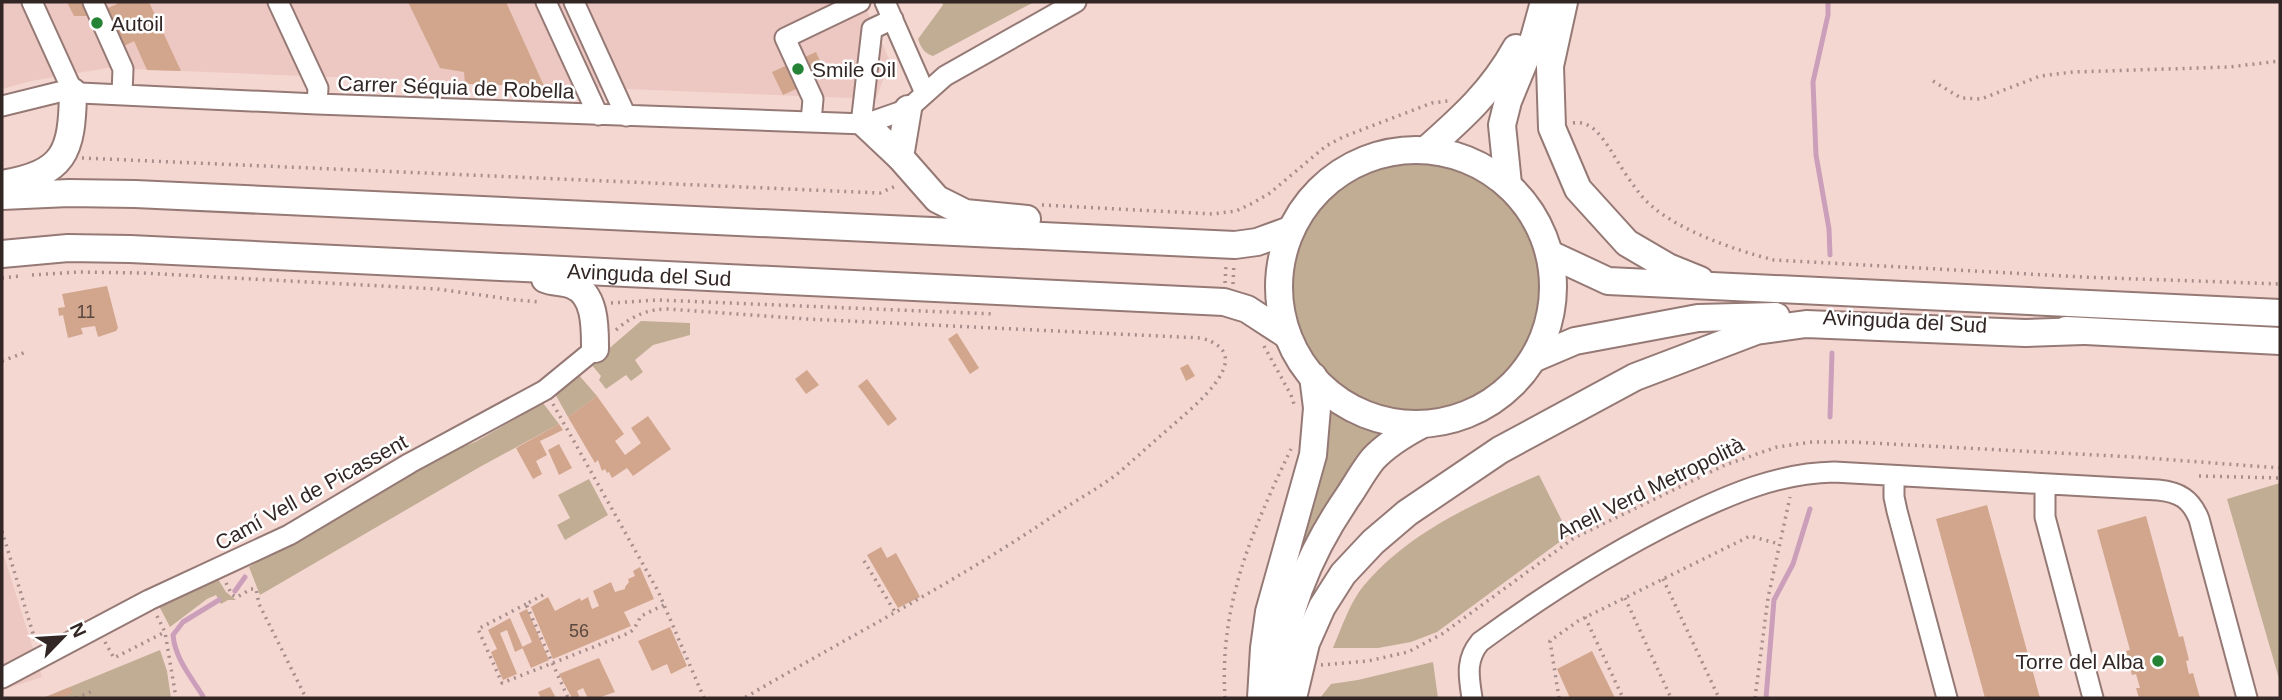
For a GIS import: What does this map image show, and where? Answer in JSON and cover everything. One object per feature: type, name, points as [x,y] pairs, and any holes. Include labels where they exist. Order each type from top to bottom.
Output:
[{"type":"main road","points":[[1427,149],[1472,110],[1550,4]]},
{"type":"main road","points":[[1508,184],[1502,125],[1508,101],[1550,4]]},
{"type":"main road","points":[[1550,4],[1552,128],[1578,189],[1627,243],[1668,267],[1721,288]]},
{"type":"main road","points":[[2,184],[27,179],[47,171],[62,157],[68,146],[73,122],[73,92]]},
{"type":"main road","points":[[903,168],[917,101]]},
{"type":"main road","points":[[863,124],[903,168],[913,174],[937,199],[965,213],[1114,228],[1170,242]]},
{"type":"main road","points":[[1427,149],[1470,160],[1508,184],[1534,215],[1550,254],[1554,289],[1551,313],[1549,325],[1535,358],[1505,393],[1466,416],[1421,425],[1383,421],[1349,407],[1313,376],[1301,361],[1287,335],[1279,300],[1280,264],[1290,230],[1313,195],[1346,168],[1385,152],[1427,149]]},
{"type":"main road","points":[[2,196],[135,194],[1235,245],[1257,242],[1290,230]]},
{"type":"main road","name":"Avinguda del Sud","points":[[2,254],[68,248],[130,249],[1224,302],[1247,309],[1287,335]]},
{"type":"main road","name":"Avinguda del Sud","points":[[1550,254],[1608,281],[2280,313]]},
{"type":"main road","points":[[521,268],[554,283],[571,284],[581,291],[590,304],[595,323],[595,349]]},
{"type":"main road","name":"Avinguda del Sud","points":[[1535,358],[1575,341],[1698,318],[1808,315],[2280,341]]},
{"type":"main road","points":[[1293,698],[1306,643],[1322,607],[1343,574],[1373,542],[1407,513],[1500,450],[1635,377],[1756,331],[1806,324],[2025,333],[2082,331]]},
{"type":"main road","points":[[1261,698],[1269,612],[1313,456],[1317,408],[1313,376]]},
{"type":"main road","points":[[1278,698],[1284,639],[1313,552],[1327,526],[1374,458],[1421,425]]},
{"type":"street","points":[[93,2],[123,69],[122,94]]},
{"type":"street","points":[[278,2],[318,88],[317,104]]},
{"type":"street","points":[[546,2],[598,115]]},
{"type":"street","points":[[574,2],[626,116]]},
{"type":"street","points":[[811,122],[813,99],[785,37],[860,2]]},
{"type":"street","points":[[889,10],[917,101],[945,76],[1076,2]]},
{"type":"street","points":[[37,3],[73,92]]},
{"type":"street","points":[[863,124],[872,29],[889,10]]},
{"type":"street","name":"Carrer Séquia de Robella","points":[[2,106],[59,92],[73,92],[317,104],[863,124],[917,101]]},
{"type":"street","name":"Camí Vell de Picassent","points":[[2,678],[149,600],[289,535],[410,463],[545,390],[595,349]]},
{"type":"street","points":[[1472,698],[1469,664],[1474,649],[1565,582],[1652,533],[1745,490],[1793,475],[1834,472],[2170,491],[2191,502],[2199,519],[2248,698]]},
{"type":"street","points":[[1894,476],[1895,504],[1947,698]]},
{"type":"street","points":[[2045,484],[2045,517],[2093,698]]},
{"type":"path","points":[[1933,81],[1961,98],[1981,99],[2040,76],[2073,72],[2229,67],[2280,61]]},
{"type":"path","points":[[1032,204],[1213,214],[1236,211],[1270,193],[1318,152],[1343,138],[1433,103],[1458,99]]},
{"type":"path","points":[[1568,125],[1579,122],[1589,125],[1600,136],[1641,196],[1662,214],[1748,254],[1774,260],[2083,277],[2280,284]]},
{"type":"path","points":[[62,157],[880,193],[892,189],[903,168]]},
{"type":"path","points":[[1224,295],[1226,256]]},
{"type":"path","points":[[1232,297],[1234,256]]},
{"type":"path","points":[[2,278],[78,272],[142,273],[437,289],[516,300],[553,302]]},
{"type":"path","points":[[590,304],[657,300],[998,314]]},
{"type":"path","points":[[595,349],[636,315],[651,309],[667,309],[807,319],[1201,338],[1215,341],[1225,354],[1226,362],[1220,376],[1204,398],[1115,475],[970,570],[744,698]]},
{"type":"path","points":[[1257,336],[1271,356],[1291,395],[1295,410]]},
{"type":"path","points":[[2,361],[26,352]]},
{"type":"path","points":[[545,390],[664,605],[704,698]]},
{"type":"path","name":"Anell Verd Metropolità","points":[[1316,666],[1368,661],[1408,652],[1442,634],[1574,538],[1701,476],[1746,456],[1777,447],[1812,442],[1853,442],[2280,468]]},
{"type":"path","points":[[1226,698],[1223,669],[1225,642],[1238,574],[1257,520],[1294,443]]},
{"type":"path","points":[[2199,476],[2280,478]]},
{"type":"path","points":[[1755,698],[1768,598],[1790,497]]},
{"type":"path","points":[[2,531],[41,659]]},
{"type":"path","points":[[1559,698],[1550,641],[1585,617],[1750,536],[1779,544]]},
{"type":"path","points":[[864,561],[895,612]]},
{"type":"path","points":[[219,568],[232,595],[237,597],[256,589],[259,604],[306,698]]},
{"type":"path","points":[[1663,579],[1719,698]]},
{"type":"path","points":[[543,595],[478,629],[502,683],[629,634],[641,616],[664,605]]},
{"type":"path","points":[[1625,598],[1671,698]]},
{"type":"path","points":[[149,600],[165,632],[176,698]]},
{"type":"path","points":[[526,604],[568,698]]},
{"type":"path","points":[[1585,617],[1623,698]]},
{"type":"path","points":[[98,628],[114,658],[165,632]]},
{"type":"path","points":[[76,698],[93,691]]},
{"type":"shaded area","points":[[2,2],[863,2],[890,61],[876,99],[107,68],[31,81],[2,89]]},
{"type":"shaded area","points":[[942,2],[1034,2],[933,56],[923,50],[918,39],[943,5]]},
{"type":"shaded area","points":[[1414,162],[1462,172],[1483,183],[1502,199],[1518,218],[1529,239],[1539,287],[1529,335],[1518,356],[1502,375],[1483,391],[1462,402],[1414,412],[1366,402],[1345,391],[1326,375],[1310,356],[1299,335],[1289,287],[1299,239],[1310,218],[1326,199],[1345,183],[1366,172]]},
{"type":"shaded area","points":[[641,321],[690,323],[690,335],[653,345],[635,360],[643,372],[631,381],[626,375],[606,389],[599,380],[601,376],[591,364]]},
{"type":"shaded area","points":[[578,374],[597,396],[568,417],[554,392]]},
{"type":"shaded area","points":[[543,403],[559,424],[260,595],[249,567],[436,457],[475,442]]},
{"type":"shaded area","points":[[1328,411],[1350,424],[1383,435],[1278,618]]},
{"type":"shaded area","points":[[1539,475],[1569,535],[1437,632],[1411,642],[1378,648],[1333,648],[1361,589],[1404,547],[1447,519]]},
{"type":"shaded area","points":[[589,479],[608,515],[565,540],[557,525],[570,518],[558,495]]},
{"type":"shaded area","points":[[2280,483],[2280,682],[2227,499]]},
{"type":"shaded area","points":[[2,550],[42,677],[2,690]]},
{"type":"shaded area","points":[[218,579],[226,592],[236,600],[221,604],[216,595],[170,627],[159,606],[197,584]]},
{"type":"shaded area","points":[[160,650],[167,671],[171,698],[43,698]]},
{"type":"shaded area","points":[[1433,662],[1438,698],[1320,698],[1331,684]]},
{"type":"building","points":[[67,2],[95,2],[91,16],[74,16]]},
{"type":"building","points":[[116,2],[149,2],[181,71],[147,70],[134,41],[122,47],[106,9],[117,4]]},
{"type":"building","points":[[408,2],[506,2],[544,86],[465,84],[464,72],[440,68]]},
{"type":"building","points":[[816,52],[826,75],[783,95],[772,72]]},
{"type":"building","points":[[107,286],[118,328],[116,331],[98,337],[95,326],[81,328],[83,334],[68,338],[63,315],[59,316],[58,308],[65,307],[62,294]]},
{"type":"building","points":[[957,333],[979,368],[970,374],[948,339]]},
{"type":"building","points":[[1188,364],[1195,376],[1186,381],[1180,368]]},
{"type":"building","points":[[807,370],[819,385],[806,394],[795,379]]},
{"type":"building","points":[[867,379],[897,419],[888,426],[858,386]]},
{"type":"building","points":[[597,396],[624,434],[615,441],[625,455],[641,443],[631,428],[648,416],[671,449],[633,476],[627,468],[612,478],[605,469],[602,471],[598,460],[595,463],[568,417]]},
{"type":"building","points":[[559,424],[563,430],[540,441],[547,455],[536,461],[542,474],[533,479],[516,448]]},
{"type":"building","points":[[559,444],[572,468],[559,475],[548,450]]},
{"type":"building","points":[[1987,505],[2040,698],[1985,698],[1936,519]]},
{"type":"building","points":[[2146,516],[2179,637],[2183,636],[2189,660],[2186,661],[2189,674],[2193,673],[2200,698],[2139,698],[2136,688],[2140,688],[2136,674],[2132,675],[2126,651],[2130,650],[2097,530]]},
{"type":"building","points":[[881,547],[887,558],[896,553],[920,597],[898,608],[867,555]]},
{"type":"building","points":[[640,567],[654,599],[624,612],[631,626],[553,659],[531,607],[548,597],[555,611],[580,598],[581,601],[588,597],[592,609],[599,606],[593,591],[611,582],[615,592],[625,589],[628,579],[635,576],[633,571]]},
{"type":"building","points":[[527,609],[549,660],[531,668],[522,647],[532,642],[519,613]]},
{"type":"building","points":[[510,618],[523,648],[515,652],[507,630],[500,633],[517,674],[503,680],[491,652],[497,649],[488,630]]},
{"type":"building","points":[[670,627],[687,666],[671,674],[667,664],[652,671],[638,641]]},
{"type":"building","points":[[1592,651],[1615,698],[1570,698],[1557,669]]},
{"type":"building","points":[[599,658],[615,692],[598,698],[588,698],[583,688],[577,691],[580,698],[572,698],[559,674]]},
{"type":"building","points":[[70,687],[73,693],[61,698],[44,698]]},
{"type":"building","points":[[550,687],[556,698],[541,698],[538,692]]},
{"type":"waterway","points":[[1828,2],[1828,15],[1813,82],[1816,155],[1829,229],[1830,255]]},
{"type":"waterway","points":[[1830,417],[1832,353]]},
{"type":"waterway","points":[[1766,698],[1774,600],[1793,564],[1810,509]]},
{"type":"waterway","points":[[235,591],[245,577]]},
{"type":"waterway","points":[[204,698],[181,660],[173,635],[183,622],[219,600]]},
{"type":"place","name":"Autoil","points":[[97,23]]},
{"type":"place","name":"Smile Oil","points":[[798,69]]},
{"type":"place","name":"Torre del Alba","points":[[2158,661]]}]
